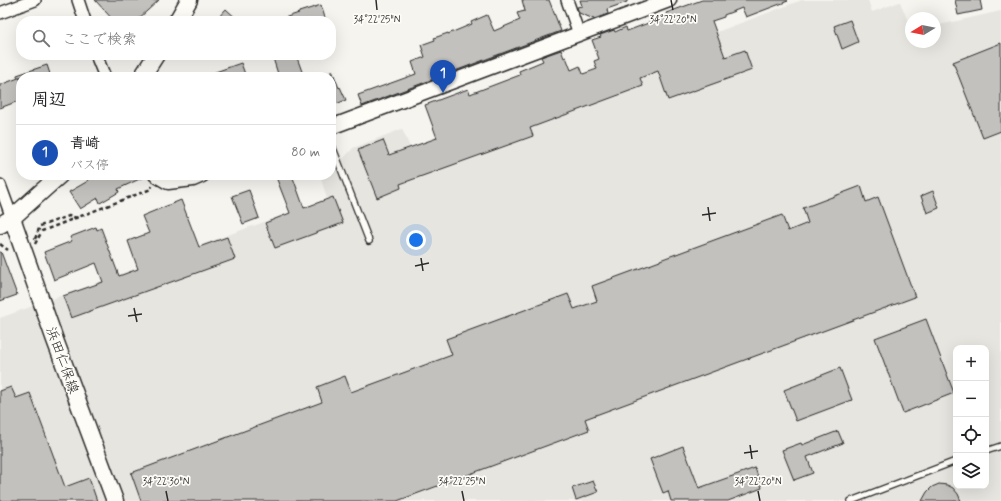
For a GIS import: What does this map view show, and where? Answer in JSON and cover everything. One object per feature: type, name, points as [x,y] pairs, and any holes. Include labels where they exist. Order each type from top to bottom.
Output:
[{"type":"main road","points":[[180,16],[189,0]]},
{"type":"main road","points":[[145,72],[153,60]]},
{"type":"main road","points":[[6,222],[54,180]]},
{"type":"main road","name":"浜田仁保線","points":[[6,222],[55,340],[115,501]]},
{"type":"street","points":[[0,13],[10,5],[35,0]]},
{"type":"street","points":[[78,0],[83,16]]},
{"type":"street","points":[[567,0],[579,34]]},
{"type":"street","points":[[336,125],[669,0]]},
{"type":"street","points":[[98,60],[103,72]]},
{"type":"street","points":[[164,180],[168,182],[180,180]]},
{"type":"street","points":[[0,186],[6,222]]},
{"type":"lane","points":[[336,157],[369,240]]},
{"type":"lane","points":[[989,450],[1001,446]]},
{"type":"lane","points":[[851,501],[953,462]]},
{"type":"path","points":[[35,245],[42,230],[151,189],[155,180]]},
{"type":"path","points":[[37,234],[40,226],[69,216],[77,218]]},
{"type":"path","points":[[0,244],[10,251]]},
{"type":"shaded area","points":[[802,0],[868,0],[872,12],[900,2],[905,14],[905,48],[941,48],[941,25],[1001,11],[1001,501],[0,501],[0,318],[327,199],[321,180],[336,180],[336,162],[344,158],[353,148],[402,129],[410,147]]},
{"type":"building","points":[[95,0],[159,0],[141,16],[109,16]]},
{"type":"building","points":[[522,0],[549,0],[561,31],[362,106],[358,95],[416,74],[412,62],[425,57],[421,45],[435,40],[434,38],[472,24],[471,22],[487,15],[494,31],[520,20],[517,13],[525,11]]},
{"type":"building","points":[[580,0],[627,0],[627,2],[607,9],[608,14],[594,19],[579,13],[577,7],[582,6]]},
{"type":"building","points":[[702,0],[788,1],[746,17],[742,8],[712,21],[725,57],[745,50],[752,70],[668,100],[658,71],[640,78],[643,86],[530,128],[533,136],[400,184],[401,188],[377,198],[358,150],[383,140],[389,155],[437,138],[425,105],[468,89],[470,94],[520,75],[519,71],[543,61],[541,57],[561,50],[564,58],[566,57],[571,70],[580,66],[583,74],[597,69],[594,61],[599,59],[592,40],[601,37],[600,35],[614,30],[615,32],[626,27],[627,31],[667,16],[666,13]]},
{"type":"building","points":[[955,0],[980,0],[982,10],[958,15]]},
{"type":"building","points":[[321,5],[324,16],[290,16]]},
{"type":"building","points":[[226,9],[234,16],[220,16]]},
{"type":"building","points":[[850,20],[858,42],[842,49],[834,26]]},
{"type":"building","points":[[1001,43],[1001,131],[983,138],[953,62]]},
{"type":"building","points":[[274,60],[298,60],[302,72],[277,72]]},
{"type":"building","points":[[241,63],[244,72],[216,72]]},
{"type":"building","points":[[47,65],[49,72],[26,72]]},
{"type":"building","points":[[16,79],[16,102],[0,108],[0,85]]},
{"type":"building","points":[[336,80],[339,88],[340,87],[346,100],[336,104]]},
{"type":"building","points":[[87,180],[137,180],[118,189],[119,192],[100,203],[98,198],[80,209],[69,192],[88,181]]},
{"type":"building","points":[[277,180],[294,180],[304,208],[333,197],[343,223],[275,248],[265,223],[290,213]]},
{"type":"building","points":[[861,186],[866,202],[878,197],[915,297],[585,419],[589,430],[397,501],[141,501],[131,473],[322,402],[317,387],[345,376],[351,392],[452,355],[446,339],[568,294],[574,309],[597,301],[592,286],[782,215],[788,231],[808,223],[803,208]]},
{"type":"building","points":[[249,190],[259,218],[243,224],[232,196]]},
{"type":"building","points":[[933,191],[939,208],[927,213],[921,196]]},
{"type":"building","points":[[181,200],[199,247],[227,237],[235,259],[71,318],[63,296],[103,282],[96,263],[54,280],[44,252],[72,241],[70,237],[96,227],[97,230],[101,228],[119,276],[138,269],[128,241],[149,233],[142,216]]},
{"type":"building","points":[[0,252],[17,295],[0,301]]},
{"type":"building","points":[[926,319],[953,393],[903,413],[875,338]]},
{"type":"building","points":[[840,368],[852,400],[796,421],[784,390]]},
{"type":"building","points":[[11,387],[16,398],[30,393],[65,487],[89,478],[97,501],[0,501],[0,391]]},
{"type":"building","points":[[838,431],[843,443],[807,457],[813,473],[794,480],[782,450],[801,443],[802,445]]},
{"type":"building","points":[[683,446],[699,488],[755,468],[762,488],[728,501],[671,501],[668,491],[663,493],[650,459]]},
{"type":"building","points":[[593,481],[598,492],[576,500],[572,488]]},
{"type":"building","points":[[939,484],[947,485],[953,488],[961,501],[922,501],[932,487]]},
{"type":"place","name":"青崎","points":[[443,93]]}]
